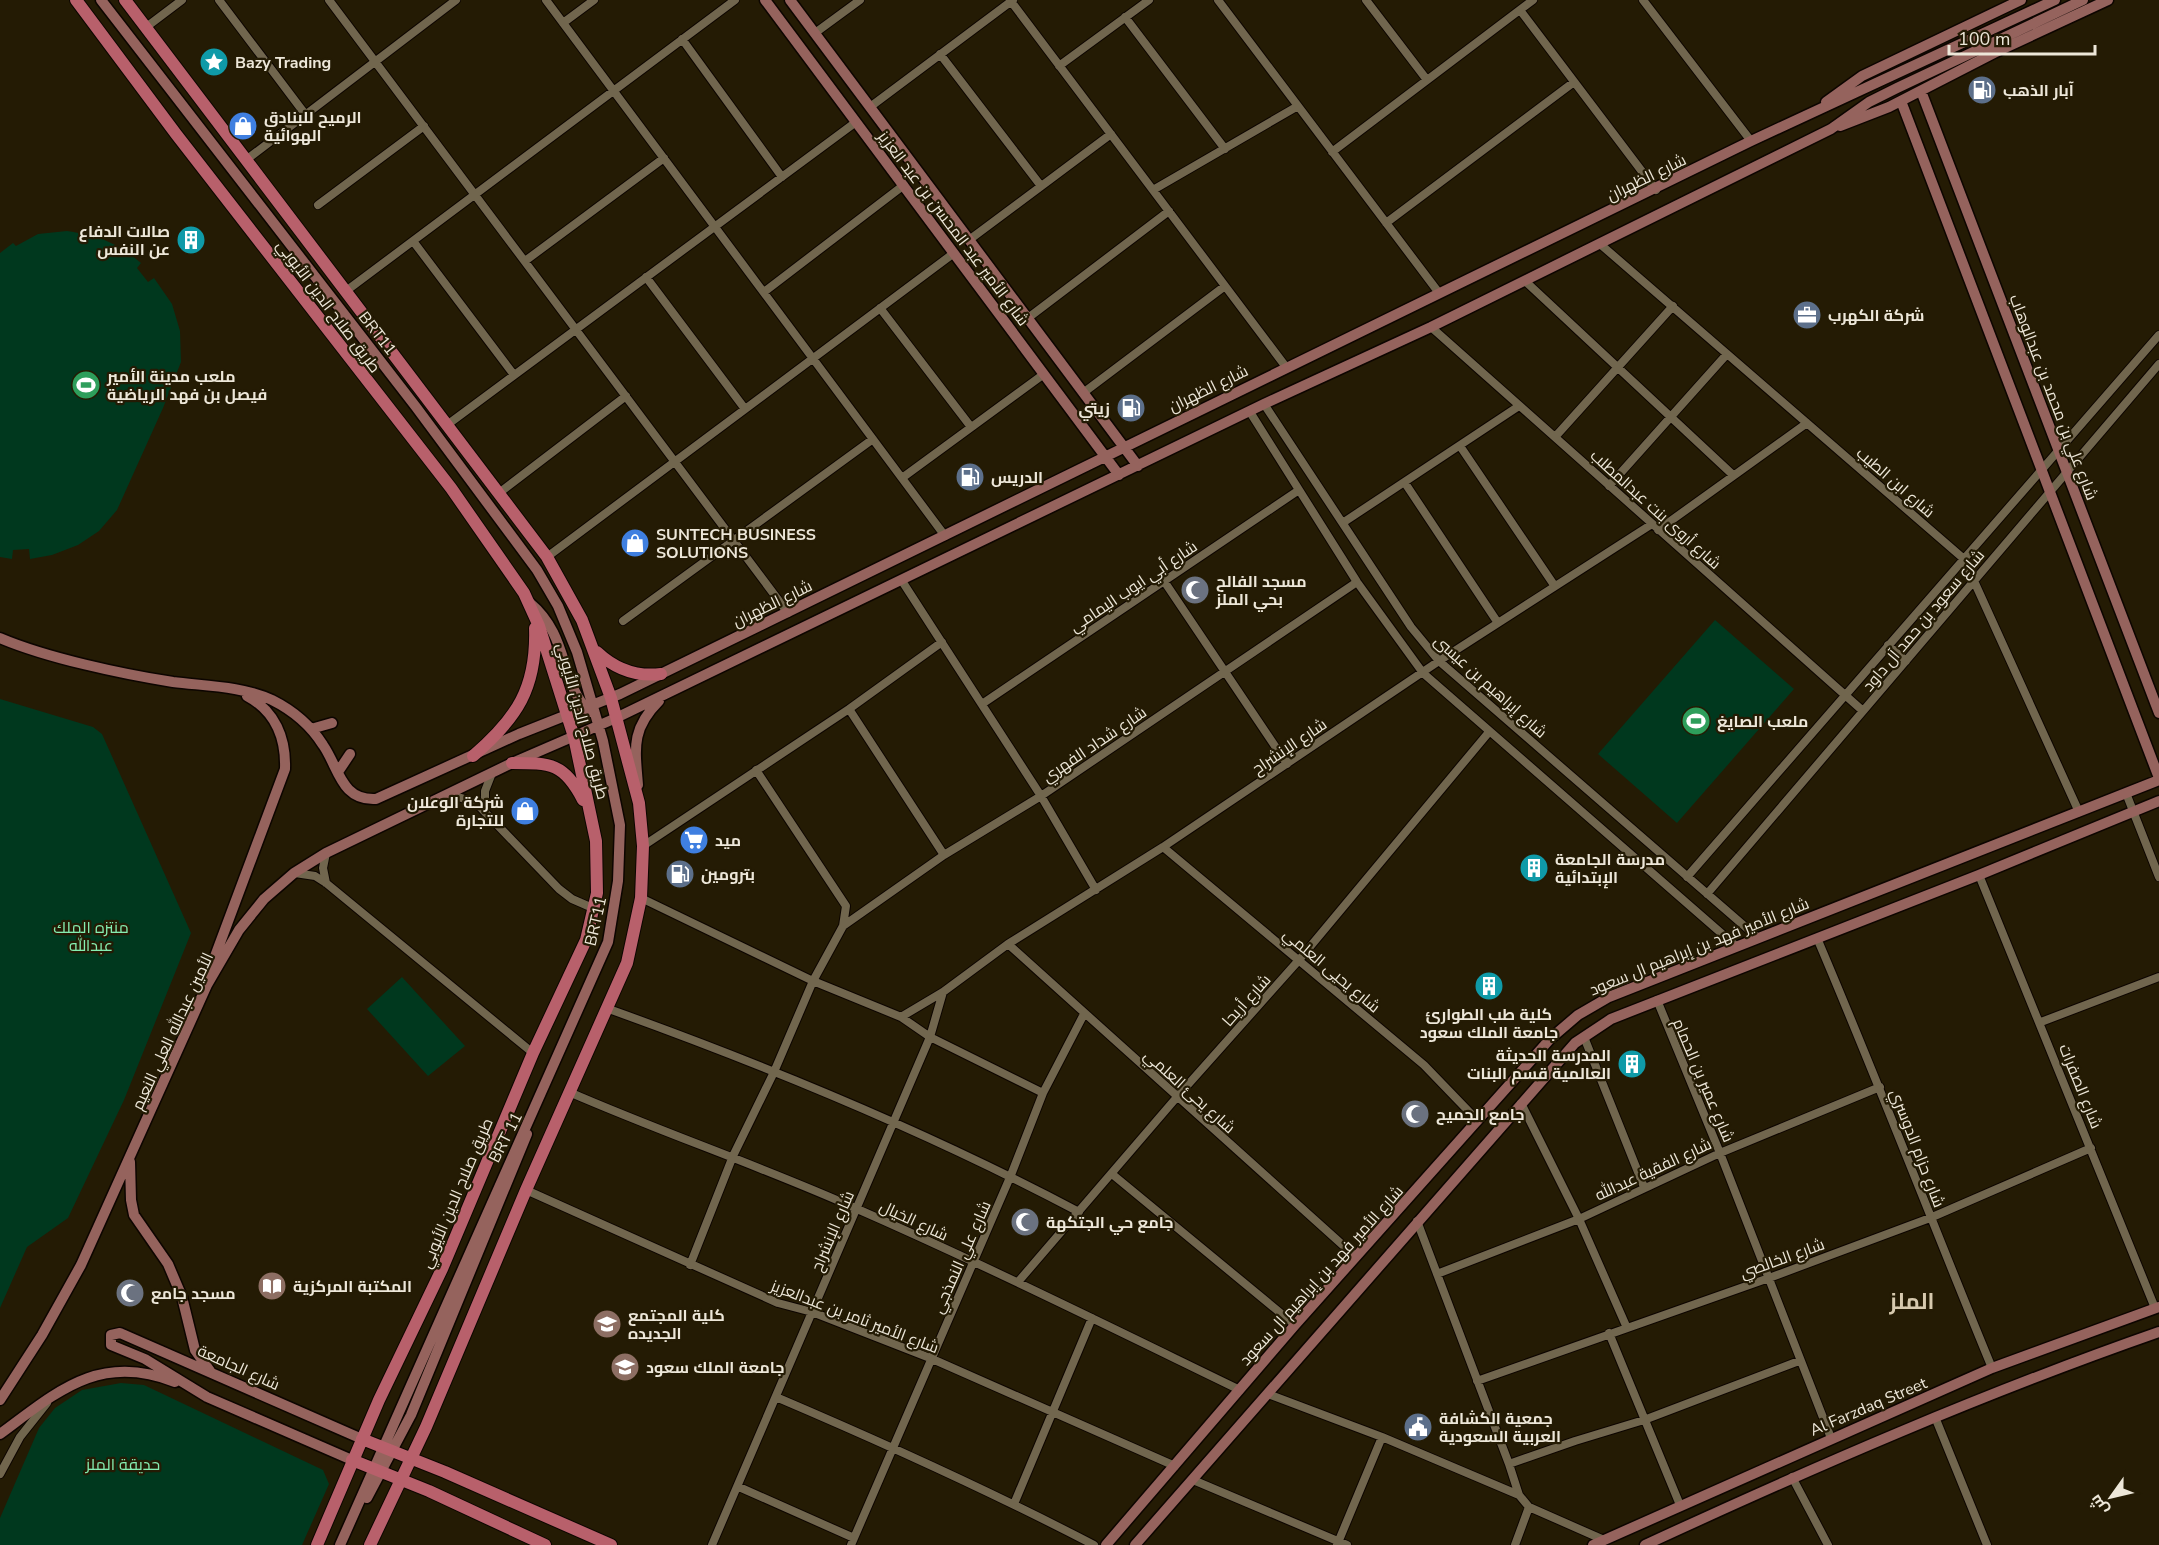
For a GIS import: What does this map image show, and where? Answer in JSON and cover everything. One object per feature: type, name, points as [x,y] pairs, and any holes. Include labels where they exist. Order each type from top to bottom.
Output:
[{"type":"main road","name":"طريق صلاح الدين الأيوبي","points":[[76,0],[176,134],[460,501],[532,609],[567,715],[592,817],[598,860],[595,909],[586,940],[533,1053],[442,1269],[352,1460],[316,1545]]},
{"type":"main road","name":"BRT11","points":[[101,0],[416,407],[537,570],[558,606],[577,652],[620,825],[621,851],[615,911],[597,969],[535,1110]]},
{"type":"main road","name":"طريق صلاح الدين الأيوبي","points":[[125,0],[547,557],[569,595],[595,650],[611,698],[639,802],[643,846],[641,898],[627,963],[526,1190],[426,1427],[370,1545]]},
{"type":"main road","name":"شارع الأمير عبد المحسن بن عبد العزيز","points":[[765,0],[1119,475]]},
{"type":"main road","name":"شارع الأمير عبد المحسن بن عبد العزيز","points":[[790,0],[1138,466]]},
{"type":"main road","points":[[1819,109],[1862,76],[2021,0]]},
{"type":"main road","points":[[1819,109],[2055,0]]},
{"type":"main road","points":[[1831,129],[1890,91],[2083,0]]},
{"type":"main road","points":[[0,638],[37,651],[133,674],[235,690],[271,700],[292,713],[311,729],[329,754],[349,791],[362,798],[376,799],[567,715],[593,713],[616,718],[1264,405],[1431,327],[1831,129],[1901,101],[2108,0]]},
{"type":"main road","name":"شارع علي بن محمد بن عبدالوهاب","points":[[1921,91],[2159,713]]},
{"type":"main road","points":[[1901,101],[2159,779]]},
{"type":"main road","name":"شارع الظهران","points":[[593,713],[611,698],[945,536],[1105,455],[1656,190],[1819,109]]},
{"type":"main road","points":[[532,609],[554,630],[577,694],[593,713]]},
{"type":"main road","points":[[473,756],[503,729],[526,693],[534,666],[532,609]]},
{"type":"main road","points":[[595,650],[625,671],[649,675],[661,674]]},
{"type":"main road","points":[[195,1009],[285,769],[284,744],[274,720],[257,702],[235,690]]},
{"type":"main road","points":[[639,802],[635,741],[647,713],[666,694]]},
{"type":"main road","name":"الأمين عبدالله العلي النعيم","points":[[0,1400],[62,1300],[130,1158],[195,1009],[239,930],[264,899],[294,873],[326,853],[573,736],[593,713]]},
{"type":"main road","points":[[311,729],[332,723]]},
{"type":"main road","points":[[338,772],[350,754]]},
{"type":"main road","points":[[512,763],[550,764],[566,773],[592,817]]},
{"type":"main road","name":"شارع الأمير فهد بن إبراهيم ال سعود","points":[[1106,1545],[1295,1325],[1550,1039],[1578,1015],[1609,997],[2159,779]]},
{"type":"main road","points":[[1135,1545],[1575,1043],[1611,1019],[1979,875],[2159,801]]},
{"type":"main road","name":"BRT 11","points":[[340,1545],[447,1330],[523,1147],[535,1110]]},
{"type":"main road","points":[[130,1158],[131,1200],[134,1215],[168,1264],[182,1297],[195,1350],[213,1374]]},
{"type":"main road","name":"Al Farzdaq Street","points":[[1593,1545],[1992,1368],[2157,1308]]},
{"type":"main road","points":[[1645,1545],[1792,1477],[1935,1417],[2159,1332]]},
{"type":"main road","name":"شارع الجامعة","points":[[352,1460],[197,1391],[150,1362],[111,1345],[111,1335],[120,1333],[611,1545]]},
{"type":"main road","points":[[0,1434],[54,1394],[82,1379],[129,1371],[160,1376],[197,1391]]},
{"type":"main road","points":[[352,1460],[545,1545]]},
{"type":"main road","name":"BRT 11","points":[[347,1545],[376,1470]]},
{"type":"street","points":[[145,28],[182,0]]},
{"type":"street","points":[[219,0],[305,114]]},
{"type":"street","points":[[329,0],[788,613]]},
{"type":"street","points":[[246,160],[456,0]]},
{"type":"street","points":[[546,0],[945,536]]},
{"type":"street","points":[[563,23],[594,0]]},
{"type":"street","points":[[346,291],[735,0]]},
{"type":"street","points":[[815,33],[860,0]]},
{"type":"street","points":[[870,107],[1012,0],[1059,66],[1286,367]]},
{"type":"street","points":[[1059,66],[1149,0]]},
{"type":"street","points":[[1218,0],[1439,293]]},
{"type":"street","points":[[1366,0],[1427,80]]},
{"type":"street","points":[[1332,152],[1533,0]]},
{"type":"street","points":[[1643,0],[1751,141]]},
{"type":"street","points":[[1520,10],[1656,190]]},
{"type":"street","points":[[1125,17],[1225,149]]},
{"type":"street","points":[[682,39],[782,177]]},
{"type":"street","points":[[940,54],[1041,186]]},
{"type":"street","points":[[1386,223],[1574,82]]},
{"type":"street","points":[[1153,190],[1298,106]]},
{"type":"street","points":[[447,425],[856,122]]},
{"type":"street","points":[[318,205],[424,126]]},
{"type":"street","points":[[969,240],[1111,134]]},
{"type":"street","points":[[525,261],[664,158]]},
{"type":"street","points":[[764,292],[904,185]]},
{"type":"street","points":[[1028,318],[1169,211]]},
{"type":"street","points":[[413,241],[514,375]]},
{"type":"street","name":"شارع ابن الطيب","points":[[1600,244],[1964,559],[2079,812]]},
{"type":"street","points":[[547,557],[954,253]]},
{"type":"street","points":[[646,277],[745,409]]},
{"type":"street","points":[[1525,281],[1619,366],[1732,475]]},
{"type":"street","points":[[1083,393],[1225,286]]},
{"type":"street","points":[[1555,437],[1673,306]]},
{"type":"street","points":[[880,308],[971,427]]},
{"type":"street","name":"شارع أروى بنت عبدالمطلب","points":[[1431,327],[1863,711]]},
{"type":"street","points":[[1687,877],[2159,335]]},
{"type":"street","points":[[1609,486],[1727,354]]},
{"type":"street","name":"شارع سعود بن حمد آل داود","points":[[1707,894],[2159,364]]},
{"type":"street","points":[[902,478],[1044,374]]},
{"type":"street","points":[[499,494],[626,396]]},
{"type":"street","name":"شارع إبراهيم بن عيسى","points":[[1264,405],[1344,522],[1411,627],[1439,661],[1757,937]]},
{"type":"street","points":[[1344,522],[1520,406]]},
{"type":"street","points":[[1250,412],[1357,582],[1423,673],[1736,946]]},
{"type":"street","points":[[1658,530],[1807,423]]},
{"type":"street","points":[[623,621],[873,439]]},
{"type":"street","points":[[1460,446],[1554,585]]},
{"type":"street","points":[[1405,483],[1497,623]]},
{"type":"street","name":"شارع أبي ايوب اليمامي","points":[[982,704],[1299,490]]},
{"type":"street","name":"شارع الإنشراح","points":[[901,1017],[943,992],[1008,944],[1163,847],[1554,585],[1652,524]]},
{"type":"street","points":[[902,581],[1041,796],[1096,890]]},
{"type":"street","points":[[1164,581],[1287,764]]},
{"type":"street","name":"شارع شداد الفهري","points":[[843,926],[944,855],[1041,796],[1357,582]]},
{"type":"street","points":[[643,846],[849,709],[942,642]]},
{"type":"street","points":[[1888,645],[1906,661]]},
{"type":"street","points":[[849,709],[944,855]]},
{"type":"street","name":"شارع أريحا","points":[[1018,1282],[1177,1097],[1299,960],[1489,732]]},
{"type":"street","name":"شارع شداد الفهري","points":[[690,1265],[734,1156],[774,1072],[813,981],[843,926],[846,906],[756,770]]},
{"type":"street","points":[[485,812],[485,791],[494,772]]},
{"type":"street","points":[[2126,793],[2159,877]]},
{"type":"street","points":[[448,794],[468,800],[485,812],[559,889],[572,899],[595,909]]},
{"type":"street","name":"شارع يحيى العلمي","points":[[1163,847],[1424,1065],[1478,1121]]},
{"type":"street","points":[[326,853],[323,868],[326,883]]},
{"type":"street","points":[[294,873],[315,876],[326,883],[533,1053]]},
{"type":"street","name":"شارع الصفرات","points":[[1979,875],[2157,1308]]},
{"type":"street","points":[[641,898],[813,981],[901,1017],[930,1037],[1043,1093]]},
{"type":"street","name":"شارع حزام الدوسري","points":[[1817,938],[1880,1087],[1930,1218],[1992,1368]]},
{"type":"street","name":"شارع يحئ العلمي","points":[[1008,944],[1356,1257]]},
{"type":"street","points":[[2041,1022],[2159,977]]},
{"type":"street","name":"شارع الإنشراح","points":[[712,1545],[739,1487],[930,1037],[943,992]]},
{"type":"street","name":"شارع عمير بن الحمام","points":[[1657,1000],[1720,1153],[1799,1361],[1831,1438]]},
{"type":"street","points":[[606,1008],[774,1072],[892,1122],[1011,1176],[1079,1212]]},
{"type":"street","name":"شارع علي النمذجي","points":[[853,1541],[1011,1176],[1043,1093],[1084,1014]]},
{"type":"street","points":[[1584,1037],[1644,1187]]},
{"type":"street","name":"شارع الفقية عبدالله","points":[[1437,1274],[1579,1219],[1720,1153],[1880,1087]]},
{"type":"street","name":"شارع الخيال","points":[[569,1092],[734,1156],[856,1208],[1018,1282],[1240,1390]]},
{"type":"street","points":[[1521,1103],[1579,1219],[1627,1328]]},
{"type":"street","name":"شارع الخالصي","points":[[1477,1382],[1930,1218],[2091,1148]]},
{"type":"street","points":[[1112,1174],[1295,1325]]},
{"type":"street","name":"شارع الأمير ثامر بن عبدالعزيز","points":[[526,1190],[778,1303],[812,1312],[930,1359],[1174,1466]]},
{"type":"street","points":[[1417,1221],[1519,1495],[1529,1507],[1604,1540]]},
{"type":"street","points":[[1014,1504],[1092,1318]]},
{"type":"street","points":[[1609,1334],[1680,1505]]},
{"type":"street","points":[[1509,1464],[1644,1420],[1799,1361]]},
{"type":"street","points":[[0,1474],[20,1437],[54,1394]]},
{"type":"street","points":[[1268,1394],[1382,1437],[1519,1495]]},
{"type":"street","points":[[776,1397],[892,1447],[1014,1504],[1094,1545]]},
{"type":"street","points":[[1935,1417],[1987,1545]]},
{"type":"street","points":[[1338,1543],[1382,1437]]},
{"type":"street","points":[[1792,1477],[1828,1545]]},
{"type":"street","points":[[1193,1480],[1347,1545]]},
{"type":"street","points":[[739,1487],[853,1541]]},
{"type":"street","points":[[1515,1545],[1529,1507]]},
{"type":"green space","name":"ملعب مدينة الأمير فيصل بن فهد الرياضية","points":[[67,231],[107,241],[141,263],[137,268],[148,282],[154,278],[172,304],[180,331],[181,362],[117,510],[99,531],[78,545],[52,555],[30,559],[29,549],[13,550],[12,559],[0,557],[0,253],[13,243],[16,246],[38,234]]},
{"type":"green space","name":"ملعب الصايغ","points":[[1715,620],[1794,689],[1677,823],[1598,754]]},
{"type":"green space","name":"منتزه الملك عبدالله","points":[[0,699],[93,727],[102,734],[191,933],[124,1100],[68,1218],[27,1247],[0,1308]]},
{"type":"green space","points":[[402,977],[465,1046],[428,1076],[367,1009]]},
{"type":"green space","name":"حديقة الملز","points":[[121,1383],[144,1385],[323,1470],[329,1484],[302,1545],[0,1545],[0,1518],[39,1428],[55,1408],[82,1390]]},
{"type":"place","name":"Bazy Trading","points":[[214,62]]},
{"type":"place","name":"آبار الذهب","points":[[1982,90]]},
{"type":"place","name":"الرميح للبنادق الهوائية","points":[[243,126]]},
{"type":"place","name":"صالات الدفاع عن النفس","points":[[191,240]]},
{"type":"place","name":"شركة الكهرب","points":[[1807,315]]},
{"type":"place","name":"ملعب مدينة الأمير فيصل بن فهد الرياضية","points":[[86,385]]},
{"type":"place","name":"زيتي","points":[[1131,408]]},
{"type":"place","name":"الدريس","points":[[970,477]]},
{"type":"place","name":"SUNTECH BUSINESS SOLUTIONS","points":[[635,543]]},
{"type":"place","name":"مسجد الفالح بحي الملز","points":[[1195,590]]},
{"type":"place","name":"ملعب الصايغ","points":[[1696,721]]},
{"type":"place","name":"شركة الوعلان للتجارة","points":[[525,811]]},
{"type":"place","name":"ميد","points":[[694,840]]},
{"type":"place","name":"مدرسة الجامعة الإبتدائية","points":[[1534,868]]},
{"type":"place","name":"بترومين","points":[[680,874]]},
{"type":"place","name":"كلية طب الطوارئ جامعة الملك سعود","points":[[1489,986]]},
{"type":"place","name":"المدرسة الحديثة العالمية قسم البنات","points":[[1632,1064]]},
{"type":"place","name":"جامع الجميح","points":[[1415,1114]]},
{"type":"place","name":"جامع حي الجتكهة","points":[[1025,1222]]},
{"type":"place","name":"المكتبة المركزية","points":[[272,1286]]},
{"type":"place","name":"مسجد جامع","points":[[130,1293]]},
{"type":"place","name":"كلية المجتمع الجديده","points":[[607,1324]]},
{"type":"place","name":"جامعة الملك سعود","points":[[625,1367]]},
{"type":"place","name":"جمعية الكشافة العربية السعودية","points":[[1418,1427]]},
{"type":"district","name":"الملز","points":[[1912,1301]]}]
